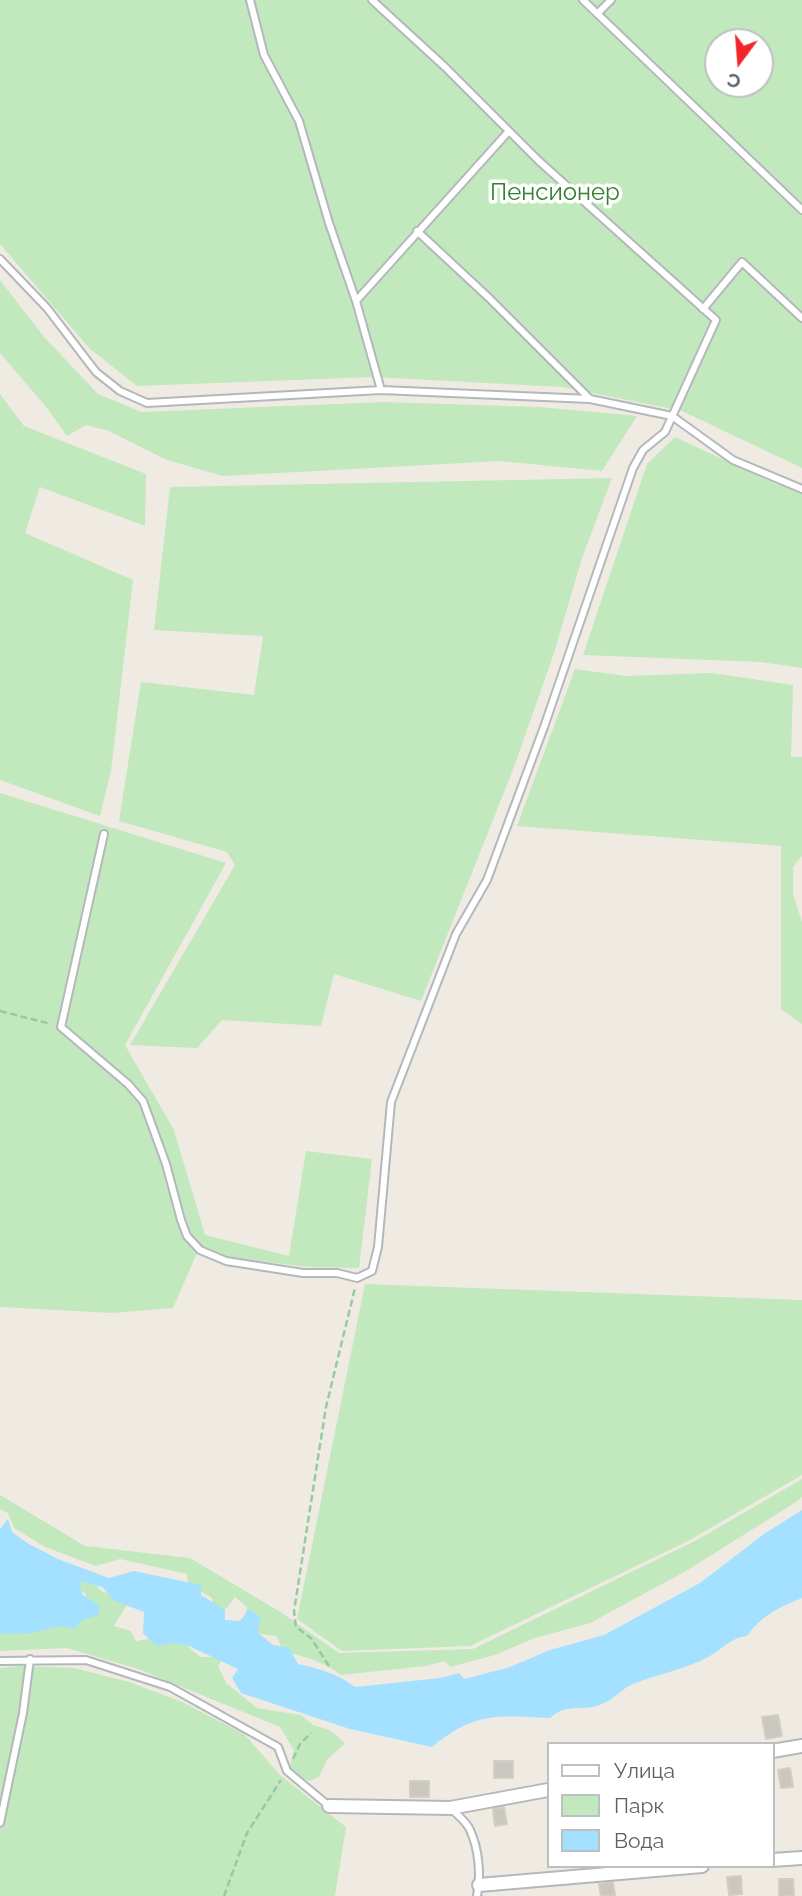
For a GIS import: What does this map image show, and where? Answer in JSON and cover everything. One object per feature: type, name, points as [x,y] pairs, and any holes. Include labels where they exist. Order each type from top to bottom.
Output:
[{"type":"street","points":[[774,1751],[802,1746]]},
{"type":"street","points":[[330,1806],[450,1808],[546,1790]]},
{"type":"street","points":[[774,1860],[802,1858]]},
{"type":"street","points":[[478,1891],[684,1868]]},
{"type":"lane","points":[[250,0],[264,55],[299,121],[381,390]]},
{"type":"lane","points":[[104,834],[61,1027],[128,1084],[143,1101],[166,1164],[187,1236],[200,1250],[226,1261],[303,1273],[337,1273],[357,1278],[372,1271],[378,1247],[391,1102],[456,934],[487,880],[544,727],[633,468],[643,450],[665,432],[716,320],[645,258],[372,0]]},
{"type":"lane","points":[[583,0],[802,210]]},
{"type":"lane","points":[[598,13],[611,0]]},
{"type":"lane","points":[[356,301],[509,131]]},
{"type":"lane","points":[[417,231],[590,399]]},
{"type":"lane","points":[[0,259],[47,308],[96,372],[120,391],[147,402],[381,390],[590,399],[673,416],[733,460],[802,489]]},
{"type":"lane","points":[[703,309],[742,261],[802,318]]},
{"type":"lane","points":[[0,1823],[23,1713],[30,1659]]},
{"type":"lane","points":[[0,1661],[86,1660],[170,1687],[278,1746],[286,1771],[330,1806]]},
{"type":"lane","points":[[450,1808],[470,1828],[477,1859],[478,1891]]},
{"type":"path","points":[[0,1011],[61,1027]]},
{"type":"path","points":[[329,1666],[311,1638],[296,1627],[294,1611],[326,1407],[357,1278]]},
{"type":"path","points":[[224,1896],[247,1833],[300,1744],[311,1732]]},
{"type":"green space","name":"Пенсионер","points":[[0,0],[802,0],[802,468],[682,411],[562,387],[374,377],[137,386],[89,348],[0,244]]},
{"type":"green space","points":[[0,280],[45,338],[98,394],[142,412],[383,402],[539,407],[637,416],[602,471],[500,461],[223,476],[167,460],[109,431],[86,425],[67,436],[0,353]]},
{"type":"green space","points":[[0,394],[24,426],[146,474],[145,526],[40,487],[25,533],[133,580],[111,771],[100,816],[0,780]]},
{"type":"green space","points":[[675,437],[776,484],[802,487],[802,668],[761,662],[583,655],[647,464]]},
{"type":"green space","points":[[612,478],[582,558],[554,653],[514,767],[421,1001],[334,974],[321,1026],[222,1020],[197,1048],[130,1045],[235,865],[227,852],[119,821],[141,682],[254,695],[263,636],[154,630],[170,487]]},
{"type":"green space","points":[[575,669],[626,676],[712,673],[793,685],[791,757],[802,757],[802,856],[793,867],[793,894],[802,922],[802,1024],[781,1009],[781,846],[517,826]]},
{"type":"green space","points":[[0,793],[226,863],[125,1045],[174,1130],[205,1235],[289,1256],[306,1151],[372,1159],[359,1268],[308,1267],[197,1253],[173,1308],[112,1313],[0,1307]]},
{"type":"green space","points":[[365,1284],[802,1300],[802,1475],[688,1541],[470,1646],[342,1651],[297,1619]]},
{"type":"green space","points":[[802,1479],[802,1497],[796,1502],[686,1571],[590,1623],[535,1638],[495,1655],[450,1667],[445,1661],[426,1666],[341,1675],[321,1663],[284,1652],[276,1636],[260,1634],[244,1620],[247,1607],[235,1597],[226,1609],[212,1608],[212,1598],[188,1584],[187,1574],[120,1559],[96,1566],[45,1547],[14,1528],[8,1513],[0,1509],[0,1495],[85,1546],[190,1558],[282,1613],[339,1653],[473,1649],[697,1540]]},
{"type":"green space","points":[[88,1576],[101,1591],[129,1601],[114,1626],[131,1631],[136,1641],[161,1637],[183,1642],[200,1657],[224,1657],[218,1666],[226,1683],[257,1708],[301,1715],[313,1725],[330,1730],[345,1743],[327,1760],[319,1777],[310,1781],[294,1777],[290,1766],[294,1750],[280,1727],[138,1669],[67,1648],[0,1651],[0,1623],[84,1604],[86,1594],[69,1583]]},
{"type":"green space","points":[[0,1668],[74,1668],[129,1682],[182,1702],[244,1734],[280,1775],[346,1827],[335,1896],[0,1896]]},
{"type":"water","points":[[802,1510],[802,1598],[771,1613],[747,1636],[732,1641],[701,1661],[633,1684],[598,1705],[563,1710],[550,1718],[501,1717],[475,1721],[432,1747],[350,1729],[241,1693],[232,1678],[238,1669],[189,1646],[174,1643],[156,1646],[143,1633],[144,1612],[115,1601],[102,1587],[78,1581],[83,1595],[100,1606],[98,1615],[83,1620],[74,1629],[59,1626],[32,1633],[0,1634],[0,1529],[8,1519],[12,1532],[27,1543],[58,1559],[109,1578],[134,1571],[201,1585],[201,1595],[225,1610],[225,1620],[240,1621],[249,1609],[261,1618],[257,1632],[273,1645],[289,1648],[298,1664],[335,1675],[355,1687],[440,1678],[459,1673],[464,1679],[510,1667],[550,1650],[604,1635],[700,1583],[764,1534]]},
{"type":"building","points":[[778,1715],[782,1736],[766,1739],[762,1717]]},
{"type":"building","points":[[494,1761],[513,1761],[513,1778],[494,1778]]},
{"type":"building","points":[[790,1768],[793,1787],[781,1788],[778,1770]]},
{"type":"building","points":[[410,1781],[429,1781],[429,1797],[410,1797]]},
{"type":"building","points":[[504,1807],[507,1824],[495,1826],[493,1809]]},
{"type":"building","points":[[741,1876],[742,1894],[729,1895],[727,1877]]},
{"type":"building","points":[[779,1879],[793,1879],[794,1896],[779,1896]]},
{"type":"building","points":[[613,1882],[615,1896],[601,1896],[599,1884]]}]
